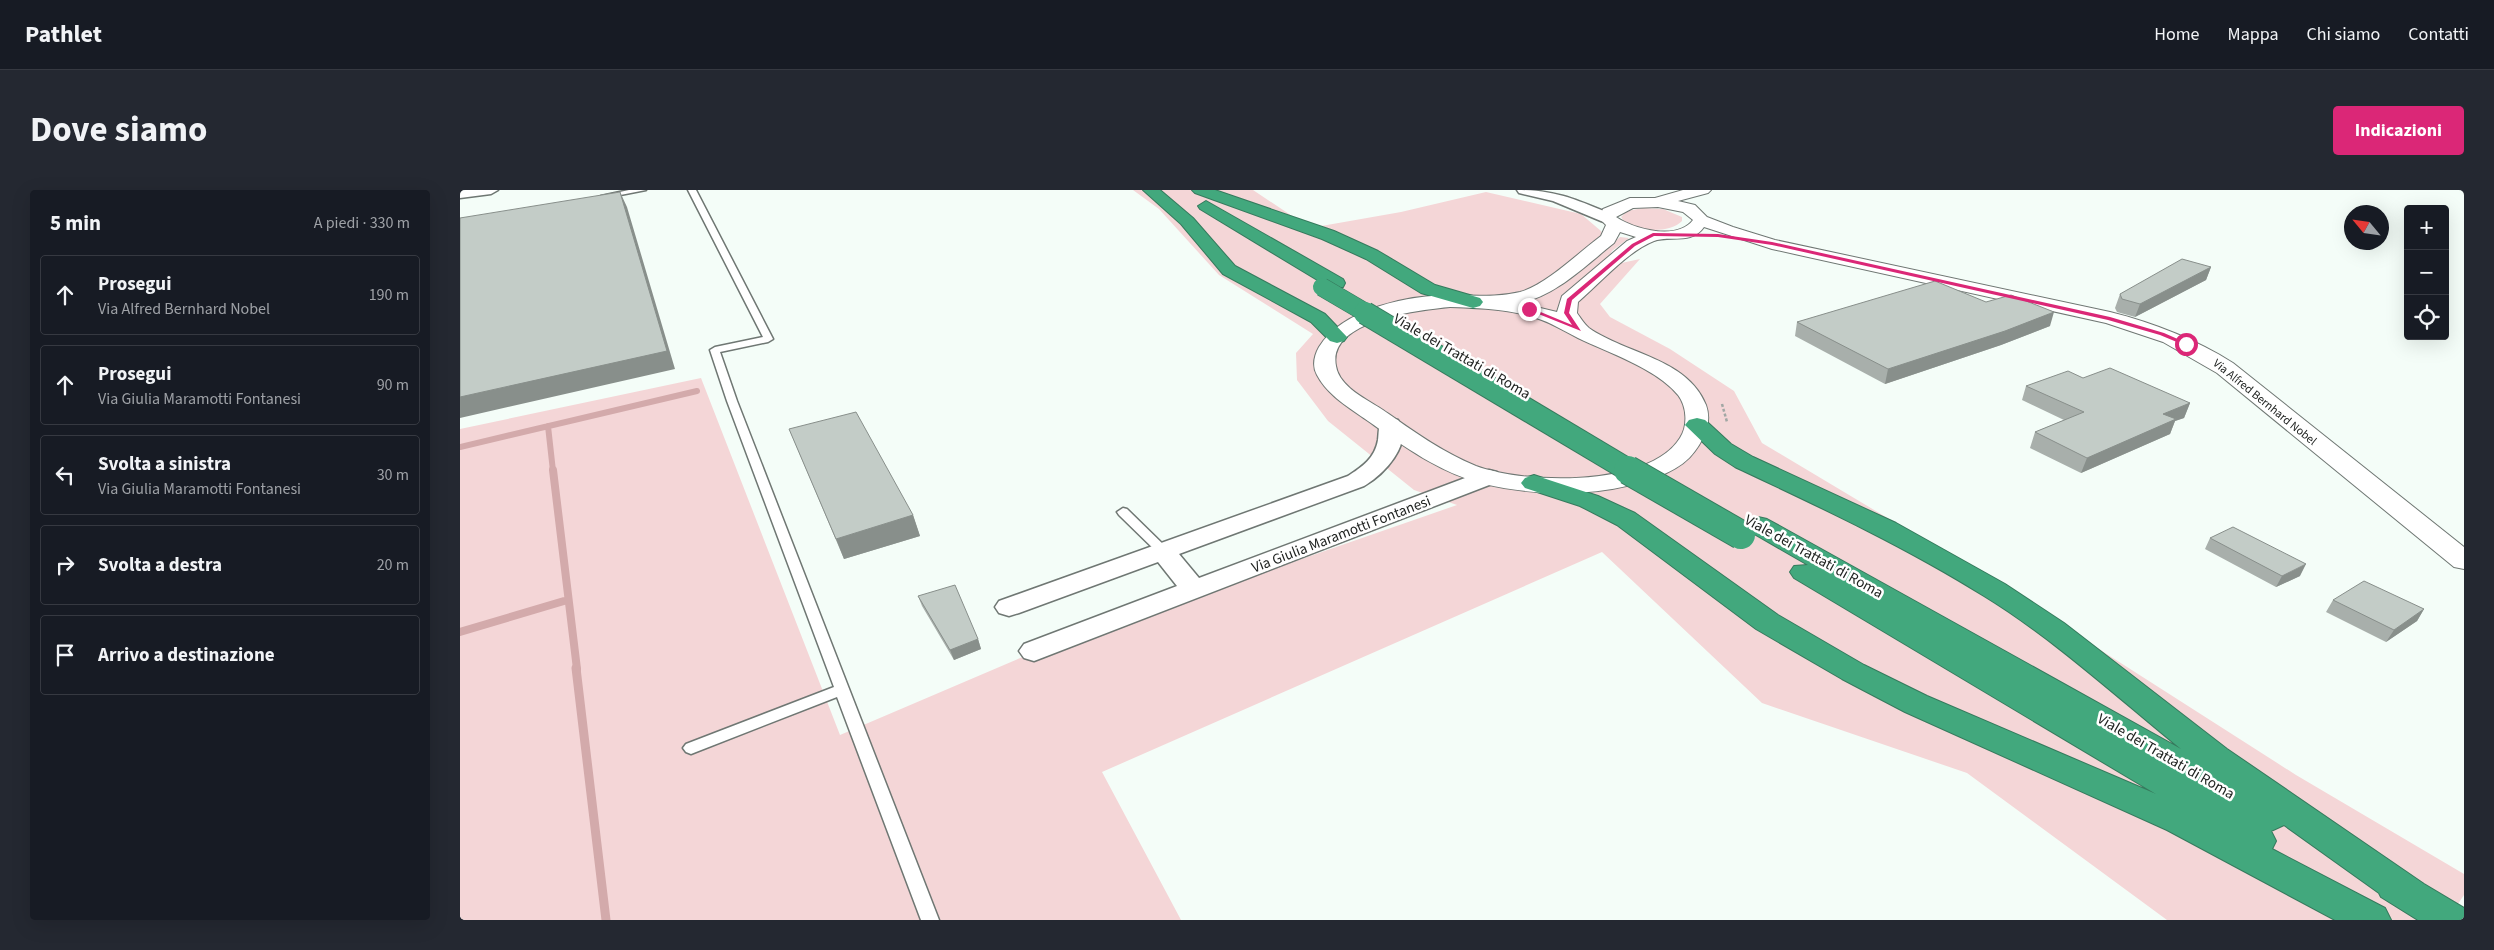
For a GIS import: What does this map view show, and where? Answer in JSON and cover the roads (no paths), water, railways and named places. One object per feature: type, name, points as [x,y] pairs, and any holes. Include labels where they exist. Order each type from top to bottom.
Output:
[{"type":"highway","points":[[1151,190],[1187,221],[1229,270],[1318,318],[1337,337]]},
{"type":"highway","name":"Viale dei Trattati di Roma","points":[[1168,190],[1329,285],[1574,438],[2049,688],[2322,847],[2410,894],[2451,920]]},
{"type":"highway","points":[[1193,192],[1328,235],[1372,255],[1428,289],[1481,302]]},
{"type":"highway","name":"Viale dei Trattati di Roma","points":[[1193,192],[1329,285]]},
{"type":"highway","points":[[1697,425],[1723,449],[1744,462],[1887,529],[1995,590],[2053,630],[2215,758],[2410,894]]},
{"type":"highway","points":[[1534,483],[1589,501],[1626,519],[1767,622],[1853,672],[1916,704],[2084,776],[2180,820],[2373,920]]},
{"type":"highway","name":"Viale dei Trattati di Roma","points":[[1749,530],[2295,864],[2373,920]]},
{"type":"street","points":[[460,194],[490,190]]},
{"type":"street","points":[[1524,190],[1558,198],[1630,203],[1653,202],[1703,190]]},
{"type":"street","points":[[1678,234],[1695,228],[1698,216],[1698,203],[1709,190]]},
{"type":"street","points":[[1558,198],[1611,222]]},
{"type":"street","name":"Via Alfred Bernhard Nobel","points":[[1653,202],[1682,207],[1727,231],[1772,244],[2110,318],[2146,328],[2186,344],[2225,368],[2464,561]]},
{"type":"street","points":[[1481,302],[1543,313],[1579,329],[1671,377],[1693,400],[1697,415],[1697,425],[1693,438],[1684,450],[1670,461],[1646,472],[1603,483],[1580,486],[1534,483],[1489,477],[1447,463],[1346,396],[1333,383],[1324,370],[1325,355],[1337,337],[1361,321],[1384,312],[1429,303],[1481,302],[1527,296],[1544,288],[1608,239],[1611,222],[1608,212],[1630,203]]},
{"type":"street","name":"Via Alfred Bernhard Nobel","points":[[1611,222],[1630,232],[1653,235],[1718,236],[1772,244]]},
{"type":"street","points":[[1579,329],[1566,313],[1569,300],[1628,249],[1653,235]]},
{"type":"street","points":[[1009,608],[1356,481],[1369,473],[1385,456],[1390,447],[1390,425]]},
{"type":"street","name":"Via Giulia Maramotti Fontanesi","points":[[1034,651],[1489,477]]},
{"type":"street","points":[[1164,552],[1193,589]]},
{"type":"lane","points":[[594,198],[642,190]]},
{"type":"lane","points":[[692,190],[768,338],[715,350],[732,402],[930,920]]},
{"type":"lane","points":[[1123,512],[1164,552]]},
{"type":"lane","points":[[691,748],[843,689]]},
{"type":"waterway","points":[[548,426],[697,391]]},
{"type":"waterway","points":[[460,447],[548,426]]},
{"type":"waterway","points":[[548,426],[553,471]]},
{"type":"waterway","points":[[553,470],[577,669]]},
{"type":"waterway","points":[[460,632],[564,601]]},
{"type":"waterway","points":[[576,668],[606,920]]}]
